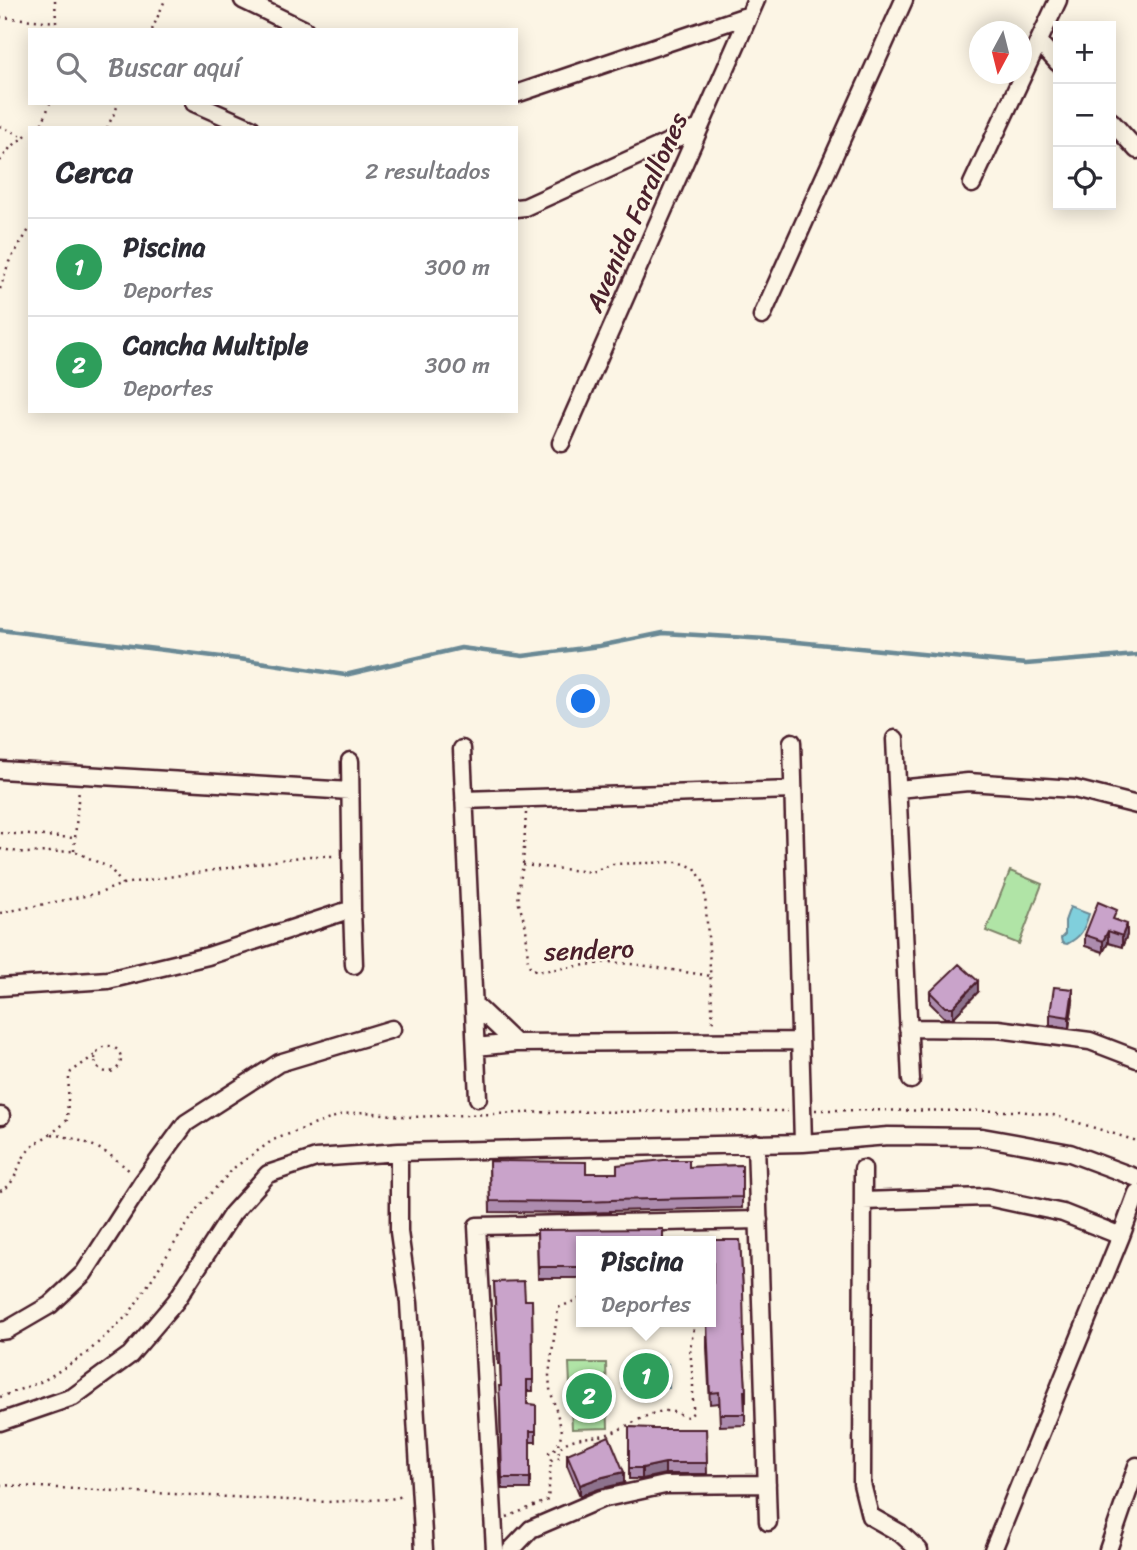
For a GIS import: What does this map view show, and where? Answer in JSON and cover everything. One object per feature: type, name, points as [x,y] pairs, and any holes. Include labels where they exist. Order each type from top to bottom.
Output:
[{"type":"street","points":[[243,0],[301,28]]},
{"type":"street","points":[[762,316],[904,0]]},
{"type":"street","points":[[972,184],[1058,0]]},
{"type":"street","points":[[518,93],[753,7]]},
{"type":"street","name":"Avenida Farallones","points":[[561,443],[753,7]]},
{"type":"street","points":[[1038,41],[1053,58]]},
{"type":"street","points":[[199,105],[246,126]]},
{"type":"street","points":[[1116,127],[1137,150]]},
{"type":"street","points":[[518,208],[525,207],[699,128]]},
{"type":"street","points":[[895,739],[911,1080]]},
{"type":"street","points":[[792,741],[803,1143]]},
{"type":"street","points":[[462,749],[478,1098]]},
{"type":"street","points":[[350,761],[354,965]]},
{"type":"street","points":[[0,769],[350,791]]},
{"type":"street","points":[[898,789],[968,782],[1074,789],[1137,806]]},
{"type":"street","points":[[464,800],[793,790]]},
{"type":"street","points":[[0,987],[108,980],[208,956],[352,909]]},
{"type":"street","points":[[474,1004],[515,1044]]},
{"type":"street","points":[[908,1028],[998,1029],[1077,1039],[1090,1041],[1137,1059]]},
{"type":"street","points":[[0,1331],[7,1331],[50,1305],[84,1273],[142,1183],[187,1124],[279,1063],[393,1029]]},
{"type":"street","points":[[476,1046],[800,1041]]},
{"type":"street","points":[[0,1423],[73,1397],[130,1355],[176,1301],[232,1214],[268,1174],[316,1158],[399,1152],[803,1143],[888,1136],[982,1137],[1070,1153],[1135,1171]]},
{"type":"street","points":[[756,1143],[768,1522]]},
{"type":"street","points":[[399,1152],[399,1232],[410,1315],[424,1550]]},
{"type":"street","points":[[863,1169],[862,1484],[870,1516],[900,1533],[919,1550]]},
{"type":"street","points":[[993,1550],[1137,1193]]},
{"type":"street","points":[[863,1201],[987,1197],[1063,1213],[1121,1236]]},
{"type":"street","points":[[495,1550],[477,1226],[759,1220]]},
{"type":"street","points":[[1108,1550],[1137,1466]]},
{"type":"street","points":[[511,1550],[531,1529],[601,1499],[665,1485],[767,1483]]},
{"type":"path","points":[[55,0],[56,22],[59,28]]},
{"type":"path","points":[[153,28],[165,0]]},
{"type":"path","points":[[0,17],[56,22]]},
{"type":"path","points":[[38,126],[43,122],[49,105]]},
{"type":"path","points":[[108,126],[118,105]]},
{"type":"path","points":[[0,126],[23,137]]},
{"type":"path","points":[[0,161],[10,148],[28,133]]},
{"type":"path","points":[[0,289],[9,262],[28,231]]},
{"type":"path","points":[[74,852],[81,775]]},
{"type":"path","name":"sendero","points":[[527,798],[523,865],[518,892],[531,969],[541,971],[609,962],[711,976]]},
{"type":"path","points":[[0,833],[75,838]]},
{"type":"path","points":[[0,849],[26,853],[74,852],[110,868],[122,884]]},
{"type":"path","points":[[0,913],[100,892],[122,884],[307,856],[352,856]]},
{"type":"path","points":[[523,865],[591,872],[613,864],[679,862],[695,868],[704,883],[713,1043]]},
{"type":"path","points":[[0,1191],[10,1184],[27,1151],[67,1120],[71,1072],[106,1045],[119,1051],[122,1058],[120,1066],[107,1072],[99,1069],[94,1055]]},
{"type":"path","points":[[51,1134],[76,1139],[102,1149],[142,1183]]},
{"type":"path","points":[[494,1523],[548,1500],[551,1461],[549,1452],[556,1448],[562,1431],[550,1389],[549,1375],[558,1308],[576,1300]]},
{"type":"path","points":[[551,1461],[560,1457],[558,1450],[561,1445],[577,1438],[610,1433],[662,1412],[670,1411],[688,1417],[693,1413],[690,1349],[695,1327]]},
{"type":"path","points":[[0,1485],[327,1502],[390,1499],[421,1492]]},
{"type":"green space","points":[[1010,871],[1042,884],[1019,944],[986,931]]},
{"type":"green space","points":[[569,1363],[606,1363],[608,1428],[572,1429]]},
{"type":"water","points":[[1070,907],[1089,914],[1082,932],[1067,944],[1062,943],[1061,938],[1065,934],[1065,921]]},
{"type":"water","points":[[668,1364],[669,1388],[623,1389],[623,1365]]},
{"type":"building","points":[[1098,902],[1117,910],[1113,919],[1127,924],[1122,936],[1108,931],[1103,941],[1085,935]]},
{"type":"building","points":[[959,964],[978,981],[953,1007],[945,1007],[930,992]]},
{"type":"building","points":[[1054,987],[1073,989],[1069,1017],[1050,1014]]},
{"type":"building","points":[[689,1160],[689,1167],[742,1165],[742,1197],[585,1202],[490,1201],[489,1161],[586,1162],[586,1173],[617,1173],[617,1165]]},
{"type":"building","points":[[663,1229],[663,1236],[576,1236],[576,1267],[538,1267],[537,1230]]},
{"type":"building","points":[[716,1240],[740,1240],[745,1414],[720,1414],[719,1392],[710,1393],[707,1327],[716,1327]]},
{"type":"building","points":[[524,1281],[525,1300],[532,1300],[533,1380],[527,1380],[527,1404],[536,1405],[536,1431],[530,1431],[530,1478],[502,1478],[500,1353],[494,1282]]},
{"type":"building","points":[[629,1427],[706,1429],[707,1463],[665,1463],[629,1468]]},
{"type":"building","points":[[609,1436],[624,1472],[580,1485],[567,1454]]},
{"type":"waterway","points":[[0,630],[345,675],[461,648],[523,656],[599,646],[663,633],[766,639],[1026,664],[1137,655]]},
{"type":"place","name":"Piscina","points":[[646,1376]]},
{"type":"place","name":"Cancha Multiple","points":[[589,1396]]}]
